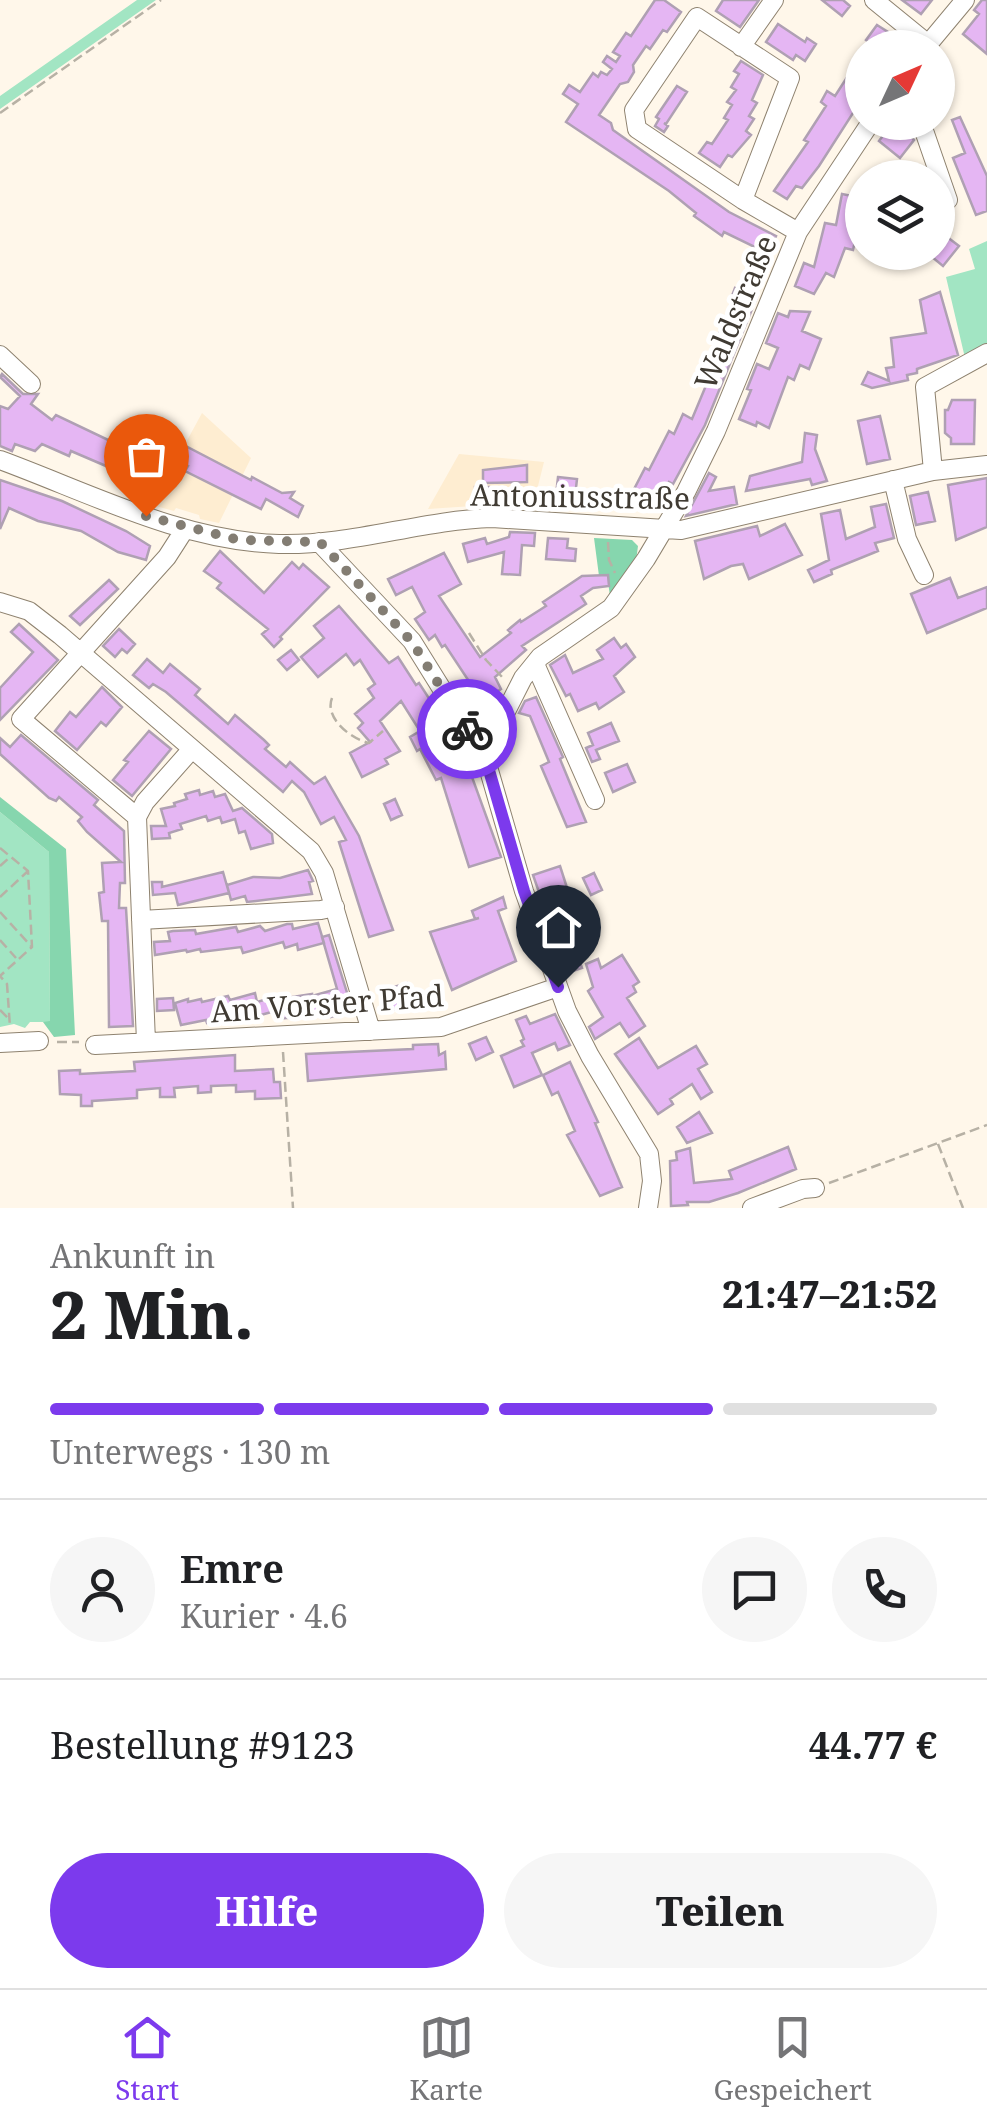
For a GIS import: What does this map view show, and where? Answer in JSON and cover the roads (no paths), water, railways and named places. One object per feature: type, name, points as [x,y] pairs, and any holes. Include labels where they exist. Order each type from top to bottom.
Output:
[{"type":"street","points":[[742,46],[774,0]]},
{"type":"street","points":[[874,0],[908,30]]},
{"type":"street","points":[[939,30],[964,0]]},
{"type":"street","points":[[742,200],[790,78],[697,17],[634,110],[637,128],[742,200],[798,232]]},
{"type":"street","name":"Waldstraße","points":[[534,664],[612,608],[664,530],[716,431],[798,232],[858,140]]},
{"type":"street","points":[[934,471],[925,388],[987,353]]},
{"type":"street","points":[[0,355],[31,384]]},
{"type":"street","name":"Antoniusstraße","points":[[0,460],[185,529],[239,540],[320,542],[478,518],[682,530],[934,471],[987,466]]},
{"type":"street","points":[[893,480],[907,539],[924,575]]},
{"type":"street","points":[[137,817],[21,719],[167,557],[185,529]]},
{"type":"street","points":[[320,542],[412,642],[486,760],[524,891],[558,987],[590,1056],[649,1154],[652,1182],[648,1208]]},
{"type":"street","points":[[0,602],[29,611],[311,851],[324,873],[371,1031]]},
{"type":"street","points":[[486,760],[492,739],[534,664]]},
{"type":"street","points":[[534,664],[595,800]]},
{"type":"street","points":[[146,1042],[137,817],[192,750]]},
{"type":"street","points":[[140,920],[335,907]]},
{"type":"street","name":"Am Vorster Pfad","points":[[95,1045],[441,1027],[558,987]]},
{"type":"street","points":[[5,1043],[39,1041]]},
{"type":"street","points":[[752,1208],[815,1188]]}]
